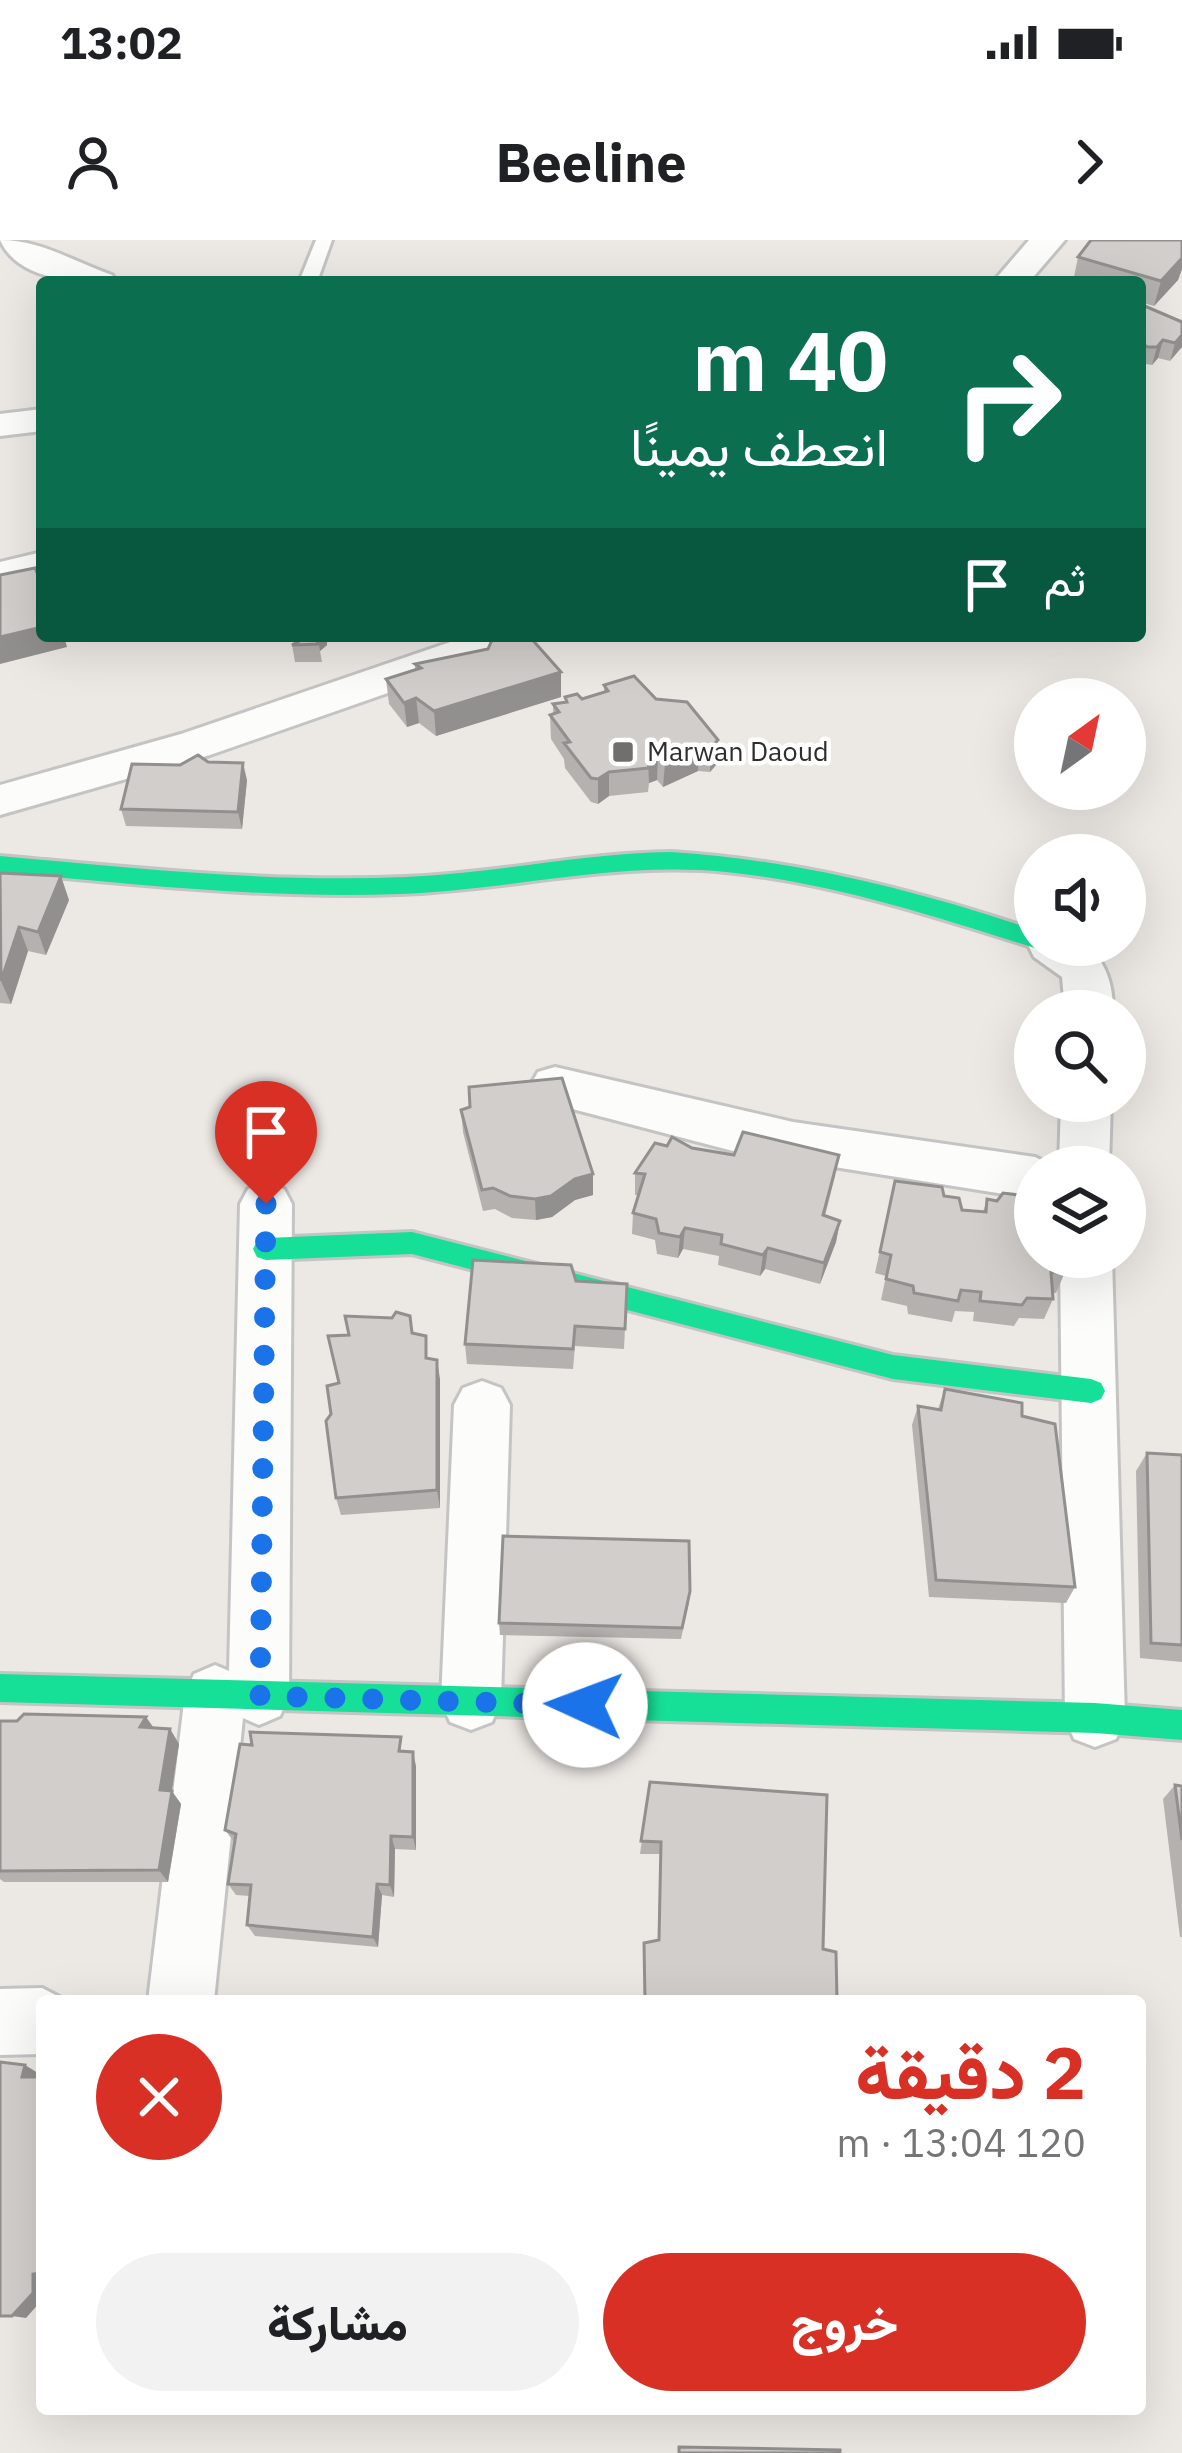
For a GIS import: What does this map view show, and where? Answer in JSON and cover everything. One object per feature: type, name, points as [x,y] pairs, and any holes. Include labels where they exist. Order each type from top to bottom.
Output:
[{"type":"street","points":[[14,240],[45,263],[83,276]]},
{"type":"street","points":[[1015,276],[1048,240]]},
{"type":"street","points":[[0,425],[36,421]]},
{"type":"street","points":[[0,575],[36,566]]},
{"type":"street","points":[[0,800],[195,746],[493,642]]},
{"type":"street","points":[[0,864],[217,882],[405,886],[587,863],[700,863],[872,888],[1014,932]]},
{"type":"street","points":[[555,1086],[760,1138],[1014,1175]]},
{"type":"street","points":[[183,1995],[237,1695],[266,1227],[412,1243],[893,1367],[1090,1390]]},
{"type":"street","points":[[1087,1278],[1095,1718]]},
{"type":"street","points":[[471,1701],[482,1406]]},
{"type":"street","points":[[0,1688],[1095,1718],[1182,1725]]},
{"type":"street","points":[[0,2022],[36,2021]]},
{"type":"lane","points":[[310,276],[324,240]]},
{"type":"building","points":[[1091,240],[1182,240],[1182,258],[1161,281],[1078,257]]},
{"type":"building","points":[[1146,307],[1182,322],[1182,335],[1175,343],[1163,340],[1157,347],[1148,347]]},
{"type":"building","points":[[35,568],[36,628],[0,637],[0,575]]},
{"type":"building","points":[[491,642],[534,642],[561,672],[434,711],[416,698],[404,703],[386,679],[421,668],[415,664],[488,649]]},
{"type":"building","points":[[634,676],[656,699],[687,702],[718,740],[711,747],[699,747],[665,763],[658,756],[648,759],[649,768],[591,778],[564,743],[570,742],[550,715],[559,712],[553,704],[577,694],[582,699],[608,691],[604,685]]},
{"type":"building","points":[[198,755],[208,762],[243,763],[238,812],[121,809],[132,764],[180,765]]},
{"type":"building","points":[[0,873],[61,876],[38,932],[19,927],[1,981]]},
{"type":"building","points":[[562,1078],[593,1174],[535,1199],[493,1188],[482,1190],[461,1110],[470,1107],[469,1087]]},
{"type":"building","points":[[743,1132],[839,1155],[823,1215],[840,1221],[824,1263],[768,1248],[763,1255],[721,1244],[722,1235],[685,1228],[680,1237],[659,1233],[656,1219],[633,1213],[645,1174],[635,1173],[655,1143],[667,1146],[672,1137],[692,1148],[734,1155]]},
{"type":"building","points":[[895,1181],[942,1187],[944,1196],[959,1198],[962,1210],[986,1212],[987,1199],[997,1201],[1003,1193],[1014,1194],[1014,1278],[1051,1278],[1053,1299],[1027,1298],[1022,1305],[980,1301],[981,1292],[961,1290],[958,1301],[914,1293],[913,1286],[886,1279],[891,1255],[880,1252]]},
{"type":"building","points":[[473,1260],[571,1265],[576,1281],[627,1284],[625,1329],[575,1326],[573,1349],[465,1344]]},
{"type":"building","points":[[396,1312],[410,1316],[412,1333],[426,1336],[426,1358],[437,1360],[437,1490],[336,1498],[326,1421],[331,1414],[327,1386],[339,1383],[328,1336],[349,1335],[345,1316],[392,1318]]},
{"type":"building","points":[[945,1389],[1022,1403],[1022,1416],[1055,1424],[1075,1587],[936,1580],[918,1406],[941,1410]]},
{"type":"building","points":[[1147,1453],[1182,1455],[1182,1645],[1151,1643]]},
{"type":"building","points":[[503,1536],[689,1541],[690,1591],[682,1628],[499,1623]]},
{"type":"building","points":[[24,1714],[146,1717],[140,1727],[170,1729],[160,1790],[172,1791],[159,1870],[0,1871],[0,1721],[17,1721]]},
{"type":"building","points":[[250,1732],[401,1737],[399,1751],[413,1752],[413,1837],[391,1836],[390,1885],[377,1884],[373,1937],[247,1925],[251,1885],[228,1884],[236,1834],[225,1830],[240,1744],[252,1745]]},
{"type":"building","points":[[650,1782],[827,1795],[823,1949],[836,1952],[837,1995],[645,1995],[644,1943],[659,1940],[661,1842],[641,1841]]},
{"type":"building","points":[[1175,1785],[1182,1786],[1182,1840]]},
{"type":"building","points":[[0,2062],[25,2065],[22,2077],[36,2077],[36,2274],[33,2293],[12,2316],[0,2316]]},
{"type":"building","points":[[679,2447],[840,2450],[840,2453],[679,2453]]},
{"type":"traffic: fast","points":[[0,864],[200,881],[350,887],[427,885],[563,866],[671,860],[829,880],[1014,932]]},
{"type":"traffic: fast","points":[[266,1249],[412,1243],[893,1367],[1091,1391]]},
{"type":"traffic: fast","points":[[0,1688],[1095,1718],[1182,1725]]},
{"type":"place","name":"Marwan Daoud","points":[[623,752]]},
{"type":"route","points":[[266,1204],[260,1696],[585,1705]]}]
